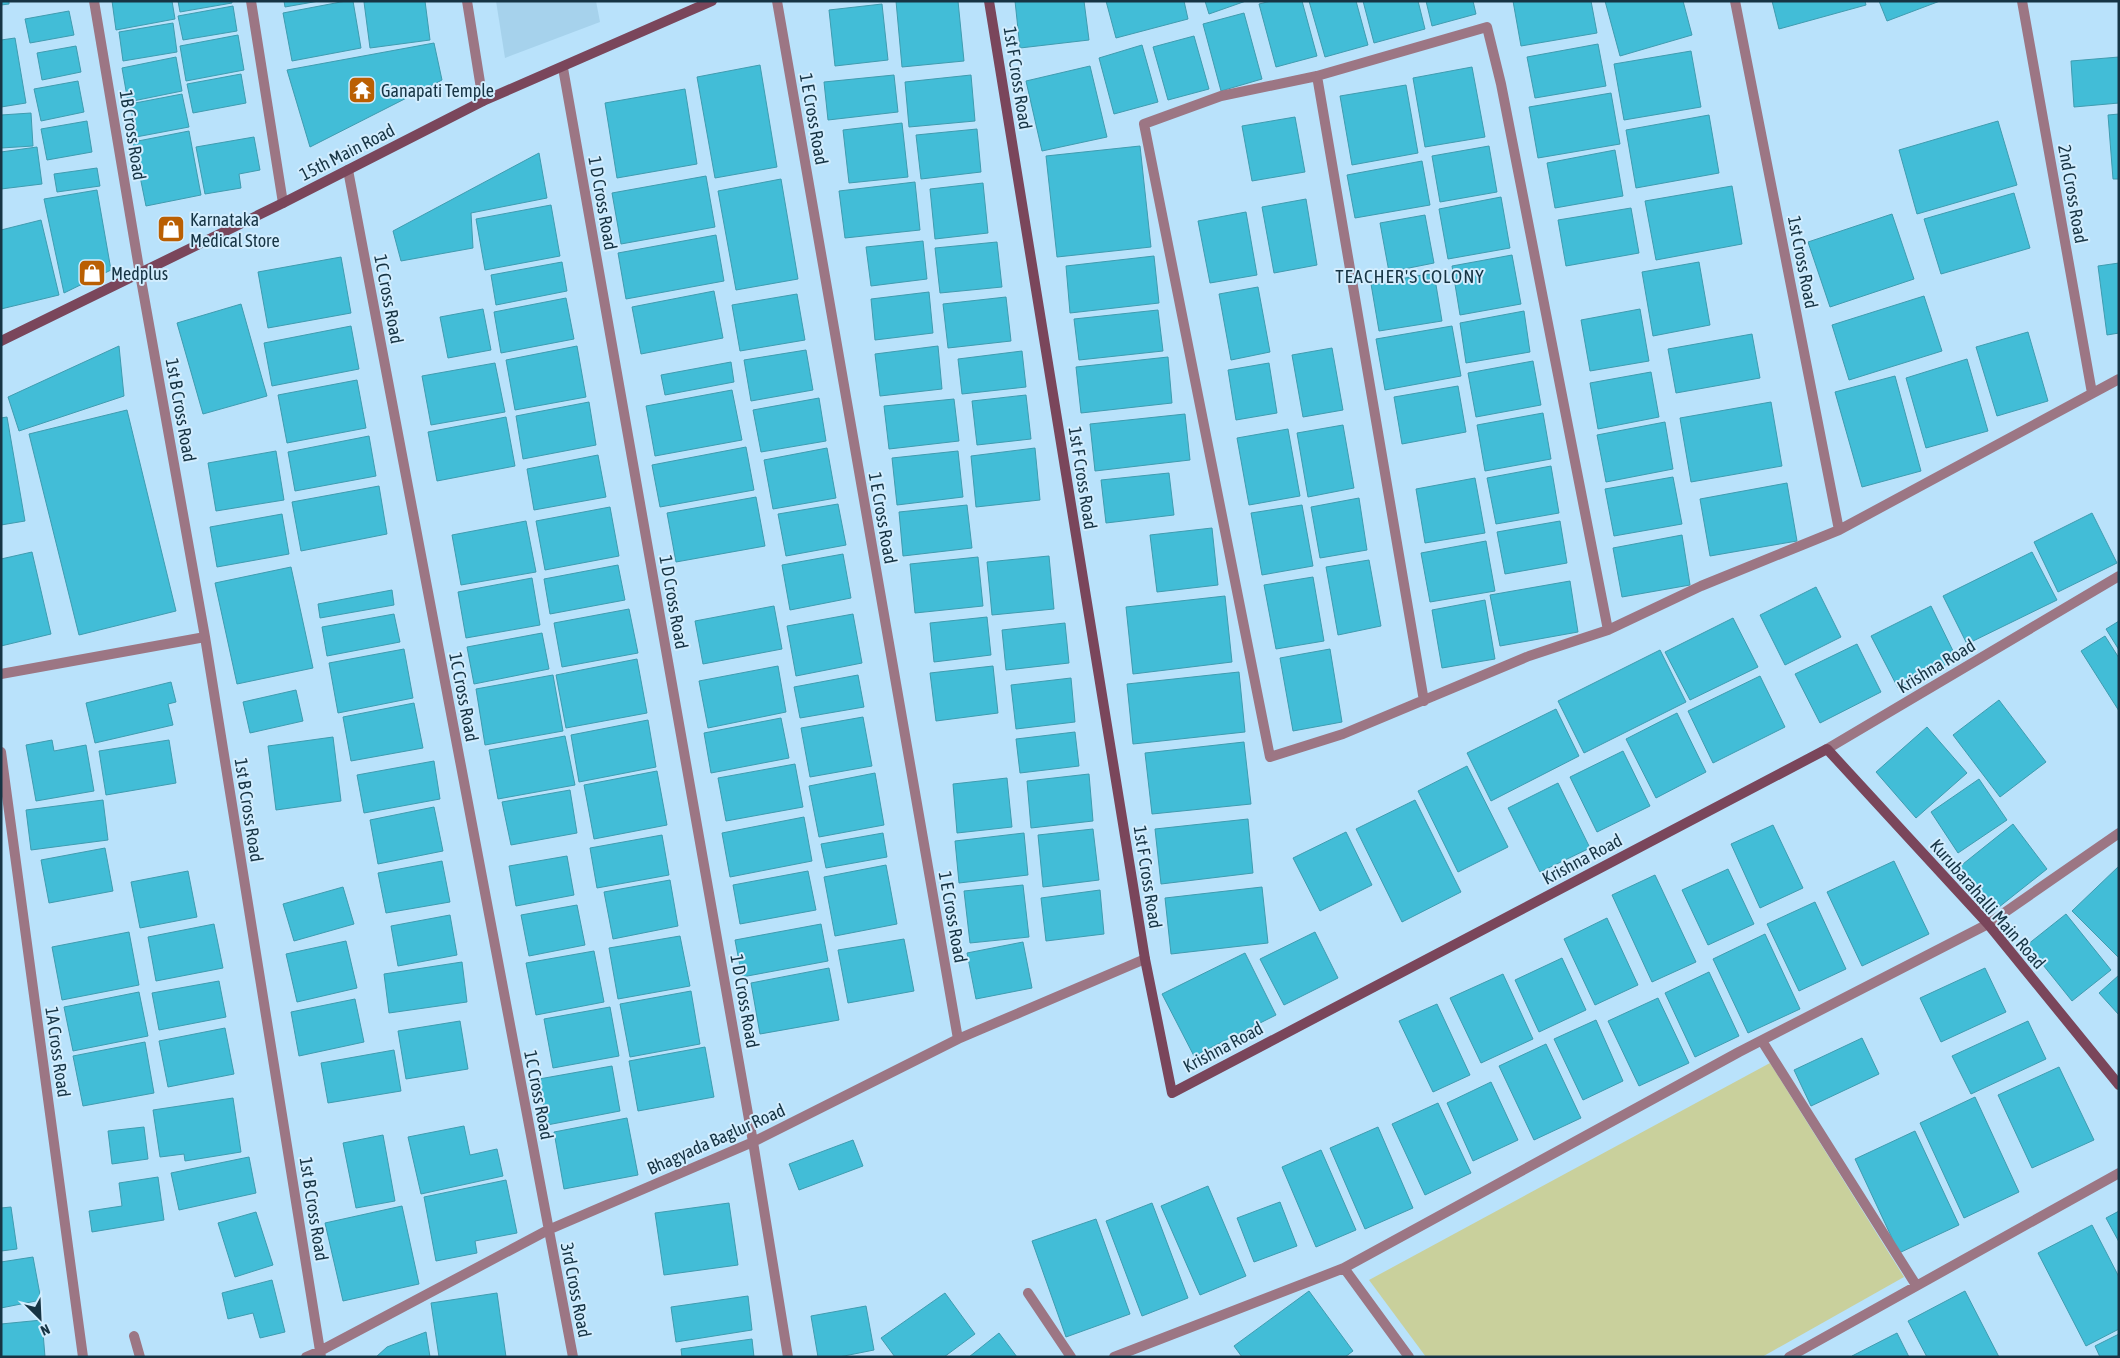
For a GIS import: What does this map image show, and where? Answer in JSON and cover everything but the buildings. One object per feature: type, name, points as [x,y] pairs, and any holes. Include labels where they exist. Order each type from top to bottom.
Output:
[{"type":"street","name":"1B Cross Road","points":[[94,1],[140,274]]},
{"type":"street","points":[[251,1],[283,203]]},
{"type":"street","points":[[467,1],[483,101]]},
{"type":"street","name":"15th Main Road","points":[[1,341],[283,203],[483,101],[563,68],[712,1]]},
{"type":"street","name":"1 E Cross Road","points":[[777,1],[958,1040]]},
{"type":"street","name":"1st F Cross Road","points":[[989,1],[1145,959]]},
{"type":"street","name":"1st Cross Road","points":[[1735,1],[1838,530]]},
{"type":"street","name":"2nd Cross Road","points":[[2022,1],[2092,393]]},
{"type":"street","points":[[1608,630],[1501,84],[1487,27],[1317,76],[1221,96],[1144,124],[1270,757],[1343,734],[1530,656],[1608,630],[1701,586],[1838,530],[2119,378]]},
{"type":"street","name":"1 D Cross Road","points":[[563,68],[754,1142],[788,1357]]},
{"type":"street","points":[[1317,76],[1424,701]]},
{"type":"street","name":"1C Cross Road","points":[[348,170],[548,1230]]},
{"type":"street","name":"1st B Cross Road","points":[[140,274],[205,637],[321,1354]]},
{"type":"street","name":"Krishna Road","points":[[1145,959],[1172,1092],[1827,749],[2119,576]]},
{"type":"street","points":[[1,674],[205,637]]},
{"type":"street","name":"Kurubarahalli Main Road","points":[[1827,749],[1988,924],[2119,1085]]},
{"type":"street","name":"1A Cross Road","points":[[1,752],[83,1357]]},
{"type":"street","points":[[1114,1357],[1344,1268],[1762,1041],[1988,924],[2119,833]]},
{"type":"street","name":"Bhagyada Baglur Road","points":[[306,1357],[321,1354],[548,1230],[754,1142],[958,1040],[1145,959]]},
{"type":"street","points":[[1762,1041],[1916,1285]]},
{"type":"street","points":[[1789,1357],[2119,1173]]},
{"type":"street","name":"3rd Cross Road","points":[[548,1230],[573,1357]]},
{"type":"street","points":[[1344,1268],[1409,1357]]},
{"type":"street","points":[[1028,1293],[1071,1357]]},
{"type":"street","points":[[134,1336],[140,1357]]},
{"type":"shaded area","points":[[496,1],[596,1],[600,22],[505,58]]},
{"type":"green space","points":[[1770,1063],[1904,1277],[1762,1357],[1426,1357],[1369,1280]]},
{"type":"place","name":"Ganapati Temple","points":[[362,90]]},
{"type":"place","name":"Karnataka Medical Store","points":[[171,229]]},
{"type":"place","name":"Medplus","points":[[92,273]]},
{"type":"district","name":"TEACHER'S COLONY","points":[[1410,276]]}]
